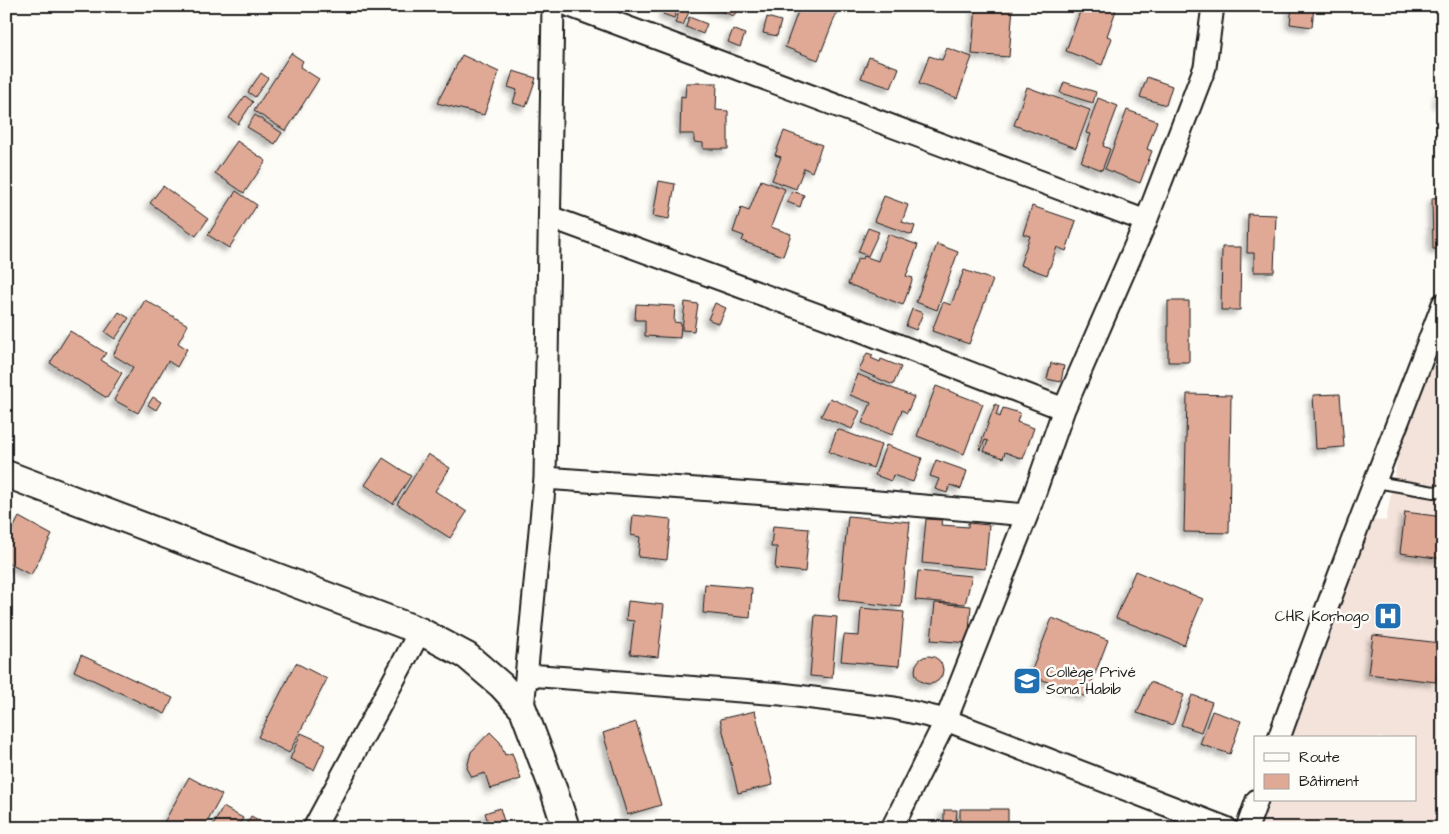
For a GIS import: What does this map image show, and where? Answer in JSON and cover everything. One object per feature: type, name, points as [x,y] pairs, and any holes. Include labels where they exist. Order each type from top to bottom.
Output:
[{"type":"street","points":[[523,709],[528,675],[545,478],[553,6]]},
{"type":"street","points":[[570,6],[1146,222]]},
{"type":"street","points":[[892,828],[946,720],[1027,515],[1064,409],[1146,222],[1205,67],[1213,6]]},
{"type":"street","points":[[550,218],[863,332],[1064,409]]},
{"type":"street","points":[[1280,736],[1324,611],[1376,482],[1443,304]]},
{"type":"street","points":[[6,474],[420,631],[467,656],[502,685],[523,709],[554,790],[566,828]]},
{"type":"street","points":[[545,478],[878,502],[1027,515]]},
{"type":"street","points":[[314,828],[420,631]]},
{"type":"street","points":[[528,675],[780,694],[894,708],[946,720],[1226,828]]},
{"type":"street","points":[[1247,828],[1256,802]]},
{"type":"lane","points":[[1376,482],[1434,492],[1443,490]]},
{"type":"shaded area","name":"CHR Korhogo","points":[[1443,326],[1443,828],[1255,828],[1265,802],[1416,802],[1416,736],[1291,736],[1367,520],[1386,521],[1402,434]]},
{"type":"building","points":[[666,6],[679,6],[674,18],[663,14]]},
{"type":"building","points":[[706,6],[738,6],[734,16]]},
{"type":"building","points":[[800,6],[830,6],[838,9],[818,60],[785,47]]},
{"type":"building","points":[[976,6],[1013,6],[1009,57],[972,54]]},
{"type":"building","points":[[1082,6],[1105,6],[1116,10],[1107,36],[1112,38],[1102,65],[1066,51]]},
{"type":"building","points":[[1292,6],[1314,6],[1312,27],[1290,24]]},
{"type":"building","points":[[680,9],[689,12],[683,25],[675,23]]},
{"type":"building","points":[[689,17],[707,24],[703,34],[686,27]]},
{"type":"building","points":[[767,17],[781,21],[777,36],[763,33]]},
{"type":"building","points":[[733,29],[745,34],[740,47],[728,42]]},
{"type":"building","points":[[947,48],[972,57],[957,98],[919,84],[929,56],[942,60]]},
{"type":"building","points":[[291,53],[303,61],[300,67],[319,79],[286,131],[254,111]]},
{"type":"building","points":[[462,55],[499,72],[484,115],[437,103]]},
{"type":"building","points":[[869,57],[899,68],[891,88],[861,78]]},
{"type":"building","points":[[513,71],[536,78],[526,107],[513,103],[517,90],[508,87]]},
{"type":"building","points":[[261,73],[268,78],[255,97],[248,92]]},
{"type":"building","points":[[1147,77],[1172,86],[1166,105],[1140,97]]},
{"type":"building","points":[[1064,82],[1096,92],[1093,103],[1060,93]]},
{"type":"building","points":[[686,83],[717,83],[716,110],[728,111],[728,149],[703,149],[703,143],[694,142],[694,134],[680,134],[681,96],[685,97]]},
{"type":"building","points":[[1027,87],[1090,110],[1076,148],[1014,125]]},
{"type":"building","points":[[1440,90],[1443,90],[1443,104],[1438,103]]},
{"type":"building","points":[[245,96],[253,102],[238,124],[229,118]]},
{"type":"building","points":[[1098,98],[1118,106],[1103,146],[1110,149],[1102,170],[1081,162],[1091,134],[1086,133]]},
{"type":"building","points":[[1127,110],[1157,121],[1147,149],[1152,151],[1140,183],[1105,169]]},
{"type":"building","points":[[255,115],[282,133],[275,144],[247,127]]},
{"type":"building","points":[[784,131],[822,145],[812,172],[804,168],[796,189],[772,180],[781,157],[775,155]]},
{"type":"building","points":[[237,141],[266,161],[244,193],[215,173]]},
{"type":"building","points":[[761,180],[785,189],[771,227],[791,234],[783,256],[742,241],[744,236],[733,232],[741,208],[749,211]]},
{"type":"building","points":[[659,181],[675,184],[669,219],[653,216]]},
{"type":"building","points":[[163,186],[208,219],[196,236],[150,203]]},
{"type":"building","points":[[236,191],[257,205],[229,248],[208,235]]},
{"type":"building","points":[[792,191],[804,195],[800,207],[787,202]]},
{"type":"building","points":[[884,196],[908,205],[902,222],[915,226],[912,235],[874,221]]},
{"type":"building","points":[[1443,197],[1443,249],[1433,249],[1432,198]]},
{"type":"building","points":[[1032,206],[1076,221],[1066,251],[1057,247],[1047,275],[1020,265],[1030,236],[1023,234]]},
{"type":"building","points":[[1248,214],[1276,215],[1274,272],[1254,272],[1254,253],[1247,253]]},
{"type":"building","points":[[868,228],[879,232],[868,256],[858,252]]},
{"type":"building","points":[[888,234],[918,245],[906,276],[913,278],[903,305],[848,284],[858,258],[863,259],[864,256],[878,261]]},
{"type":"building","points":[[937,244],[958,252],[937,310],[916,302]]},
{"type":"building","points":[[1222,247],[1241,247],[1240,310],[1221,310]]},
{"type":"building","points":[[964,270],[993,280],[969,344],[932,331],[943,302],[951,305]]},
{"type":"building","points":[[145,300],[188,325],[178,343],[187,349],[177,367],[168,361],[138,413],[114,400],[133,367],[113,355]]},
{"type":"building","points":[[1168,301],[1189,301],[1189,362],[1168,362]]},
{"type":"building","points":[[685,302],[698,304],[694,331],[682,330]]},
{"type":"building","points":[[715,303],[726,308],[719,324],[708,319]]},
{"type":"building","points":[[636,304],[675,306],[674,322],[681,323],[680,338],[645,336],[645,320],[635,320]]},
{"type":"building","points":[[912,309],[923,313],[916,330],[906,326]]},
{"type":"building","points":[[119,312],[129,318],[115,339],[105,332]]},
{"type":"building","points":[[70,331],[106,353],[101,360],[122,373],[107,398],[50,363]]},
{"type":"building","points":[[867,353],[873,355],[871,358],[880,362],[881,359],[901,367],[893,385],[859,370]]},
{"type":"building","points":[[1051,363],[1064,366],[1061,382],[1047,379]]},
{"type":"building","points":[[857,374],[914,397],[907,413],[902,410],[892,435],[862,423],[871,403],[850,395]]},
{"type":"building","points":[[936,386],[983,404],[964,454],[917,436]]},
{"type":"building","points":[[1187,394],[1231,395],[1229,533],[1184,532]]},
{"type":"building","points":[[1340,394],[1344,447],[1316,449],[1313,395]]},
{"type":"building","points":[[153,397],[161,402],[156,410],[148,405]]},
{"type":"building","points":[[830,398],[860,411],[852,429],[821,416]]},
{"type":"building","points":[[995,404],[999,406],[996,415],[1000,417],[1003,408],[1020,413],[1017,422],[1034,428],[1023,459],[1005,452],[1003,458],[984,451],[988,441],[985,440],[981,450],[979,449]]},
{"type":"building","points":[[837,429],[881,445],[873,468],[829,452]]},
{"type":"building","points":[[886,445],[922,458],[913,482],[893,475],[891,481],[875,475]]},
{"type":"building","points":[[428,454],[450,468],[435,491],[467,512],[450,538],[397,504]]},
{"type":"building","points":[[383,458],[411,476],[393,504],[365,485]]},
{"type":"building","points":[[936,460],[967,471],[961,489],[950,485],[947,493],[935,489],[939,479],[930,476]]},
{"type":"building","points":[[1405,512],[1443,517],[1443,559],[1400,553]]},
{"type":"building","points":[[633,515],[671,519],[667,560],[638,557],[640,537],[631,535]]},
{"type":"building","points":[[848,516],[910,522],[901,607],[839,600]]},
{"type":"building","points":[[19,517],[52,535],[31,575],[6,562],[6,542]]},
{"type":"building","points":[[926,519],[942,520],[941,525],[968,527],[968,523],[989,525],[985,569],[922,563]]},
{"type":"building","points":[[773,526],[809,529],[805,572],[775,569],[777,547],[771,547]]},
{"type":"building","points":[[918,571],[972,576],[965,604],[915,600]]},
{"type":"building","points":[[1135,571],[1203,599],[1184,645],[1116,618]]},
{"type":"building","points":[[705,584],[752,588],[750,618],[703,613]]},
{"type":"building","points":[[628,601],[664,605],[658,657],[630,654],[634,621],[626,620]]},
{"type":"building","points":[[935,603],[971,606],[968,643],[931,640]]},
{"type":"building","points":[[861,608],[904,612],[899,666],[841,661],[844,635],[859,636]]},
{"type":"building","points":[[815,615],[837,617],[832,678],[810,676]]},
{"type":"building","points":[[1052,618],[1108,640],[1086,697],[1030,675]]},
{"type":"building","points":[[1373,635],[1440,643],[1436,682],[1368,674]]},
{"type":"building","points":[[81,655],[173,698],[165,714],[74,671]]},
{"type":"building","points":[[929,656],[939,660],[943,670],[939,680],[929,684],[919,680],[915,670],[919,660]]},
{"type":"building","points":[[296,663],[327,679],[289,753],[258,737]]},
{"type":"building","points":[[1150,682],[1184,695],[1173,725],[1137,713]]},
{"type":"building","points":[[1192,695],[1212,702],[1201,732],[1181,725]]},
{"type":"building","points":[[755,711],[773,785],[738,793],[720,719]]},
{"type":"building","points":[[1212,711],[1241,721],[1230,754],[1200,744]]},
{"type":"building","points":[[636,722],[661,805],[627,815],[603,733]]},
{"type":"building","points":[[490,732],[500,742],[505,755],[512,753],[521,779],[490,789],[485,773],[472,777],[467,768],[471,752]]},
{"type":"building","points":[[301,733],[326,744],[314,770],[290,759]]},
{"type":"building","points":[[189,777],[222,795],[204,828],[161,828]]},
{"type":"building","points":[[223,807],[243,818],[238,828],[212,828]]},
{"type":"building","points":[[500,808],[506,828],[490,828],[485,813]]},
{"type":"building","points":[[960,809],[1008,809],[1008,826],[960,825]]},
{"type":"building","points":[[944,810],[957,810],[956,822],[952,822],[952,827],[944,827]]},
{"type":"building","points":[[251,816],[274,828],[245,828]]},
{"type":"place","name":"CHR Korhogo","points":[[1388,616]]},
{"type":"place","name":"Collège Privé Sona Habib","points":[[1027,681]]}]
